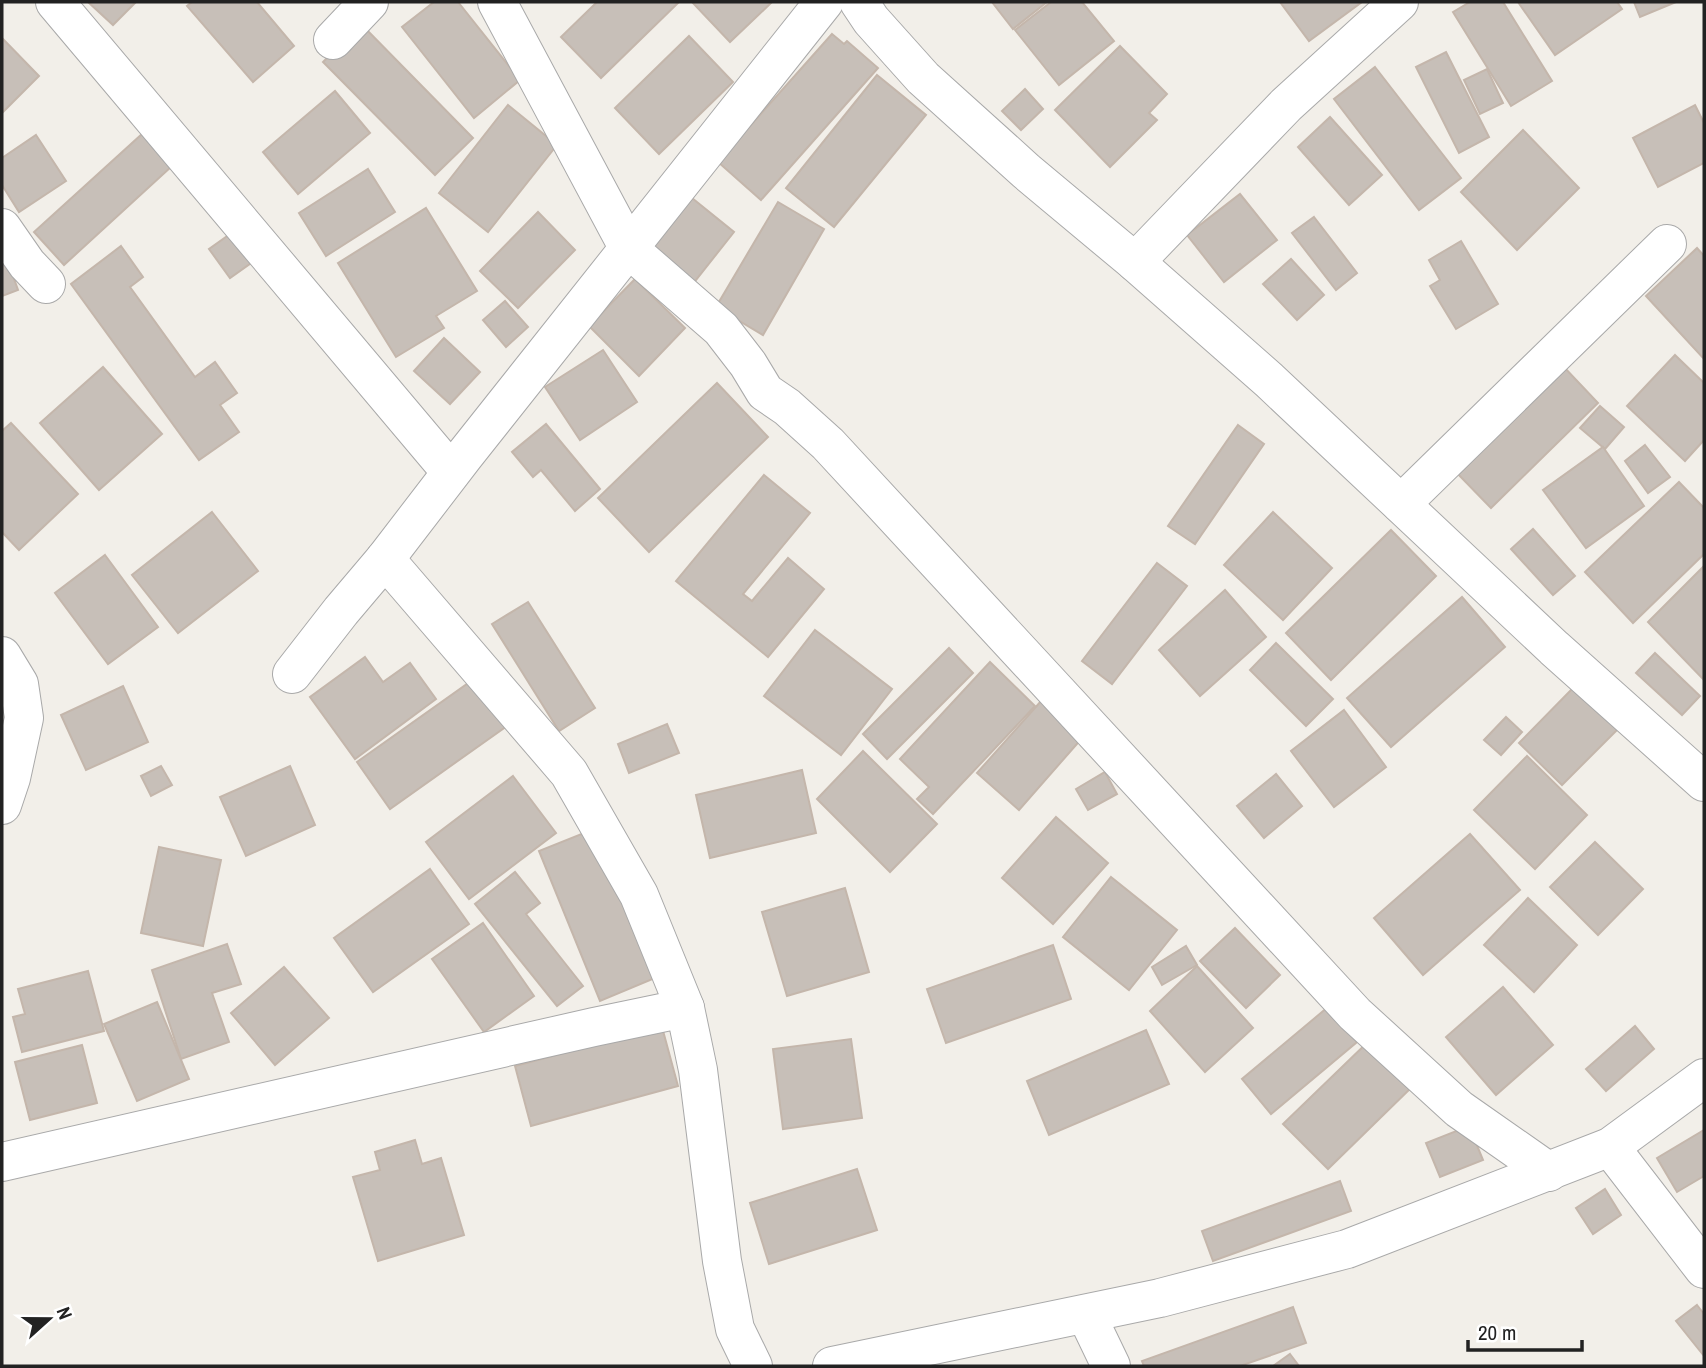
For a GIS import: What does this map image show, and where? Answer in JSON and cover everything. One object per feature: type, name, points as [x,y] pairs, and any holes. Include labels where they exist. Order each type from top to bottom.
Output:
[{"type":"street","points":[[55,2],[451,472]]},
{"type":"street","points":[[333,40],[369,2]]},
{"type":"street","points":[[497,2],[629,249],[721,329],[765,392],[787,407],[828,444],[1355,1014],[1459,1109],[1549,1172]]},
{"type":"street","points":[[292,674],[824,2]]},
{"type":"street","points":[[859,2],[871,20],[923,79],[1269,380],[1554,648],[1704,782]]},
{"type":"street","points":[[1135,262],[1286,105],[1399,2]]},
{"type":"street","points":[[2,228],[27,264],[46,284]]},
{"type":"street","points":[[1401,504],[1667,244]]},
{"type":"street","points":[[385,559],[569,773],[639,895],[685,1008],[698,1070],[722,1261],[735,1329],[753,1366]]},
{"type":"street","points":[[2,656],[19,684],[24,718],[2,805]]},
{"type":"street","points":[[2,1162],[685,1008]]},
{"type":"street","points":[[832,1366],[1160,1298],[1347,1249],[1610,1147],[1704,1078]]},
{"type":"street","points":[[1610,1147],[1704,1269]]},
{"type":"street","points":[[1086,1314],[1111,1366]]},
{"type":"building","points":[[88,2],[136,2],[113,25]]},
{"type":"building","points":[[192,2],[257,2],[294,46],[253,82],[187,6]]},
{"type":"building","points":[[434,2],[458,2],[520,80],[474,118],[402,27]]},
{"type":"building","points":[[597,2],[679,2],[601,78],[561,37]]},
{"type":"building","points":[[692,2],[772,2],[730,42]]},
{"type":"building","points":[[992,2],[1047,2],[1013,29]]},
{"type":"building","points":[[1051,2],[1082,2],[1114,41],[1059,85],[1015,30]]},
{"type":"building","points":[[1280,2],[1362,2],[1309,41]]},
{"type":"building","points":[[1470,2],[1503,2],[1552,81],[1511,106],[1453,12]]},
{"type":"building","points":[[1518,2],[1617,2],[1622,9],[1555,55]]},
{"type":"building","points":[[1634,2],[1676,2],[1640,17]]},
{"type":"building","points":[[361,24],[473,138],[435,175],[323,62]]},
{"type":"building","points":[[832,34],[844,44],[847,41],[878,68],[761,200],[718,162]]},
{"type":"building","points":[[689,36],[733,82],[659,154],[615,108]]},
{"type":"building","points":[[2,38],[39,76],[2,113]]},
{"type":"building","points":[[1120,46],[1167,94],[1149,113],[1157,120],[1110,167],[1055,110]]},
{"type":"building","points":[[1446,52],[1489,137],[1459,153],[1416,67]]},
{"type":"building","points":[[1375,67],[1461,178],[1419,210],[1334,99]]},
{"type":"building","points":[[1487,69],[1503,103],[1480,114],[1464,80]]},
{"type":"building","points":[[877,75],[926,115],[834,227],[786,188]]},
{"type":"building","points":[[1025,89],[1043,109],[1021,130],[1002,111]]},
{"type":"building","points":[[335,91],[370,133],[298,194],[263,152]]},
{"type":"building","points":[[508,105],[557,145],[488,232],[439,193]]},
{"type":"building","points":[[1695,105],[1704,123],[1704,163],[1658,187],[1633,138]]},
{"type":"building","points":[[1330,117],[1382,175],[1349,205],[1298,147]]},
{"type":"building","points":[[1523,130],[1579,188],[1517,250],[1461,192]]},
{"type":"building","points":[[142,134],[171,167],[64,265],[34,232]]},
{"type":"building","points":[[36,135],[66,181],[19,212],[2,185],[2,158]]},
{"type":"building","points":[[368,169],[395,212],[326,256],[299,213]]},
{"type":"building","points":[[1240,194],[1277,240],[1224,282],[1187,235]]},
{"type":"building","points":[[692,198],[734,232],[692,285],[650,250]]},
{"type":"building","points":[[778,202],[824,229],[763,335],[716,307]]},
{"type":"building","points":[[426,208],[477,291],[436,316],[444,328],[396,357],[338,263]]},
{"type":"building","points":[[538,212],[575,250],[518,308],[480,271]]},
{"type":"building","points":[[1314,217],[1357,273],[1336,290],[1292,233]]},
{"type":"building","points":[[233,232],[254,261],[230,278],[209,249]]},
{"type":"building","points":[[1461,241],[1498,304],[1456,329],[1430,286],[1440,280],[1429,260]]},
{"type":"building","points":[[2,245],[18,290],[2,296]]},
{"type":"building","points":[[121,246],[143,277],[130,287],[195,377],[215,362],[237,393],[220,405],[239,432],[199,460],[71,284]]},
{"type":"building","points":[[1697,248],[1704,256],[1704,359],[1646,296]]},
{"type":"building","points":[[1291,259],[1324,295],[1297,320],[1263,284]]},
{"type":"building","points":[[635,279],[685,328],[639,376],[589,326]]},
{"type":"building","points":[[505,301],[528,327],[506,347],[483,320]]},
{"type":"building","points":[[444,338],[480,372],[450,404],[414,371]]},
{"type":"building","points":[[603,350],[637,402],[580,440],[545,387]]},
{"type":"building","points":[[1675,355],[1704,383],[1704,440],[1685,461],[1627,406]]},
{"type":"building","points":[[1562,365],[1598,403],[1491,508],[1454,470]]},
{"type":"building","points":[[103,367],[162,434],[99,490],[40,423]]},
{"type":"building","points":[[717,383],[768,437],[649,552],[598,498]]},
{"type":"building","points":[[1600,406],[1624,427],[1605,449],[1580,428]]},
{"type":"building","points":[[11,423],[78,494],[19,550],[2,532],[2,431]]},
{"type":"building","points":[[546,424],[600,489],[575,511],[541,470],[533,477],[512,452]]},
{"type":"building","points":[[1238,425],[1264,444],[1195,544],[1168,526]]},
{"type":"building","points":[[1645,445],[1670,477],[1648,493],[1625,461]]},
{"type":"building","points":[[1603,447],[1644,506],[1586,548],[1543,490]]},
{"type":"building","points":[[764,475],[810,513],[743,594],[752,601],[788,558],[824,589],[768,657],[676,581]]},
{"type":"building","points":[[1679,482],[1704,508],[1704,554],[1633,623],[1585,572]]},
{"type":"building","points":[[212,512],[258,571],[178,633],[132,575]]},
{"type":"building","points":[[1273,512],[1332,568],[1283,620],[1224,565]]},
{"type":"building","points":[[1533,529],[1575,576],[1553,595],[1511,549]]},
{"type":"building","points":[[1391,530],[1436,576],[1331,680],[1286,633]]},
{"type":"building","points":[[105,555],[158,627],[108,664],[55,593]]},
{"type":"building","points":[[1157,563],[1187,586],[1112,684],[1082,661]]},
{"type":"building","points":[[1704,566],[1704,680],[1648,622]]},
{"type":"building","points":[[1225,590],[1266,637],[1200,696],[1159,650]]},
{"type":"building","points":[[1462,597],[1505,647],[1391,747],[1347,698]]},
{"type":"building","points":[[528,602],[595,708],[559,731],[492,624]]},
{"type":"building","points":[[815,630],[892,689],[841,755],[764,696]]},
{"type":"building","points":[[1276,643],[1333,699],[1306,726],[1250,670]]},
{"type":"building","points":[[949,648],[973,673],[887,759],[863,734]]},
{"type":"building","points":[[1655,653],[1700,696],[1682,715],[1636,673]]},
{"type":"building","points":[[365,657],[383,682],[410,663],[436,699],[355,759],[310,697]]},
{"type":"building","points":[[990,662],[1035,706],[933,814],[917,799],[929,787],[900,759]]},
{"type":"building","points":[[474,679],[507,726],[390,809],[357,762]]},
{"type":"building","points":[[123,686],[148,742],[86,770],[61,715]]},
{"type":"building","points":[[1575,686],[1618,729],[1562,785],[1519,743]]},
{"type":"building","points":[[1042,700],[1083,737],[1019,810],[977,773]]},
{"type":"building","points":[[1344,710],[1386,767],[1334,807],[1291,751]]},
{"type":"building","points":[[1506,717],[1522,732],[1501,755],[1484,740]]},
{"type":"building","points":[[667,724],[679,753],[629,773],[618,744]]},
{"type":"building","points":[[863,751],[937,824],[890,872],[817,799]]},
{"type":"building","points":[[1527,756],[1587,815],[1535,869],[1474,810]]},
{"type":"building","points":[[161,766],[172,785],[151,796],[141,776]]},
{"type":"building","points":[[290,766],[315,825],[246,856],[220,797]]},
{"type":"building","points":[[802,770],[816,833],[710,858],[696,795]]},
{"type":"building","points":[[1105,772],[1117,794],[1088,810],[1076,789]]},
{"type":"building","points":[[1276,774],[1302,806],[1264,838],[1237,806]]},
{"type":"building","points":[[513,776],[556,833],[469,899],[426,842]]},
{"type":"building","points":[[1056,817],[1108,863],[1053,924],[1002,878]]},
{"type":"building","points":[[594,829],[655,978],[600,1001],[539,851]]},
{"type":"building","points":[[1470,834],[1520,890],[1423,975],[1374,918]]},
{"type":"building","points":[[1595,842],[1643,889],[1598,935],[1550,887]]},
{"type":"building","points":[[159,847],[221,860],[203,946],[141,933]]},
{"type":"building","points":[[430,869],[469,924],[373,992],[334,938]]},
{"type":"building","points":[[515,872],[540,903],[526,914],[583,986],[557,1006],[475,904]]},
{"type":"building","points":[[1111,877],[1177,930],[1129,990],[1063,937]]},
{"type":"building","points":[[845,888],[869,972],[787,996],[762,912]]},
{"type":"building","points":[[1528,898],[1577,945],[1534,992],[1484,945]]},
{"type":"building","points":[[483,923],[534,996],[484,1032],[432,959]]},
{"type":"building","points":[[1235,928],[1280,975],[1246,1008],[1200,961]]},
{"type":"building","points":[[227,944],[241,984],[212,993],[229,1042],[181,1059],[152,970]]},
{"type":"building","points":[[1053,945],[1071,999],[946,1043],[927,989]]},
{"type":"building","points":[[1186,946],[1197,965],[1162,985],[1152,967]]},
{"type":"building","points":[[1197,966],[1253,1028],[1205,1072],[1150,1011]]},
{"type":"building","points":[[284,967],[329,1018],[275,1065],[231,1013]]},
{"type":"building","points":[[88,971],[104,1031],[22,1052],[13,1017],[25,1014],[18,989]]},
{"type":"building","points":[[1503,987],[1553,1045],[1496,1095],[1446,1037]]},
{"type":"building","points":[[157,1002],[189,1079],[137,1101],[104,1024]]},
{"type":"building","points":[[1328,1007],[1357,1042],[1271,1114],[1242,1079]]},
{"type":"building","points":[[1635,1026],[1654,1049],[1606,1091],[1586,1069]]},
{"type":"building","points":[[662,1027],[678,1086],[531,1126],[515,1066]]},
{"type":"building","points":[[1146,1030],[1169,1084],[1049,1135],[1027,1081]]},
{"type":"building","points":[[851,1039],[862,1118],[783,1129],[773,1049]]},
{"type":"building","points":[[1371,1039],[1415,1084],[1328,1169],[1283,1124]]},
{"type":"building","points":[[82,1045],[97,1103],[30,1120],[15,1062]]},
{"type":"building","points":[[1469,1126],[1483,1160],[1440,1177],[1426,1143]]},
{"type":"building","points":[[1704,1130],[1704,1176],[1677,1192],[1657,1158]]},
{"type":"building","points":[[415,1140],[422,1164],[441,1158],[464,1235],[378,1261],[353,1177],[380,1170],[375,1152]]},
{"type":"building","points":[[857,1169],[877,1230],[769,1264],[750,1203]]},
{"type":"building","points":[[1340,1181],[1351,1211],[1213,1261],[1202,1231]]},
{"type":"building","points":[[1605,1189],[1621,1215],[1593,1234],[1576,1208]]},
{"type":"building","points":[[1697,1305],[1704,1314],[1704,1356],[1676,1321]]},
{"type":"building","points":[[1293,1307],[1306,1343],[1240,1366],[1144,1366],[1142,1361]]},
{"type":"building","points":[[1290,1354],[1299,1366],[1273,1366]]}]
